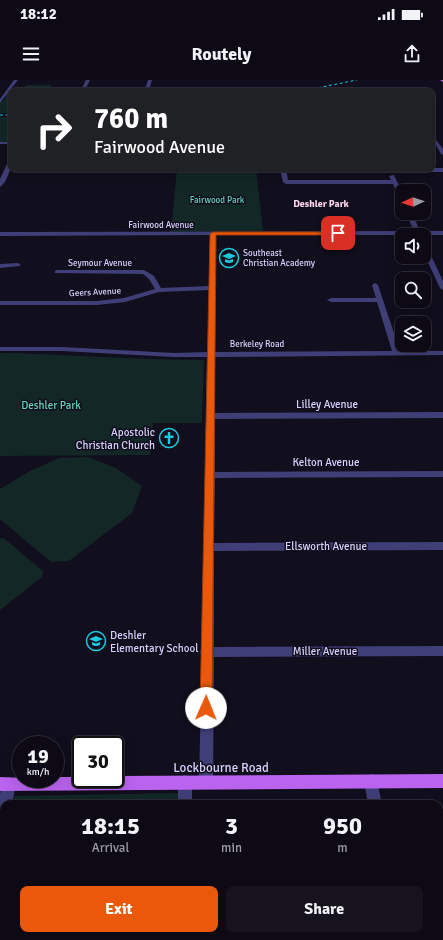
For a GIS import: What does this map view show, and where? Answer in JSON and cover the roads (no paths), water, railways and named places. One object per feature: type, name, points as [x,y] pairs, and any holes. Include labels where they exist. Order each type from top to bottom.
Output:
[{"type":"main road","name":"Lockbourne Road","points":[[4,784],[443,781]]},
{"type":"street","points":[[0,102],[8,91]]},
{"type":"street","points":[[435,143],[443,153]]},
{"type":"street","points":[[0,185],[8,168]]},
{"type":"street","points":[[284,172],[286,182],[394,182],[390,172]]},
{"type":"street","name":"Fairwood Avenue","points":[[431,233],[443,233]]},
{"type":"street","name":"Fairwood Avenue","points":[[0,234],[395,234]]},
{"type":"street","points":[[206,782],[206,652],[213,234]]},
{"type":"street","points":[[431,262],[443,288]]},
{"type":"street","points":[[0,266],[18,265]]},
{"type":"street","name":"Seymour Avenue","points":[[57,272],[144,272],[150,274],[159,290]]},
{"type":"street","points":[[375,285],[396,353]]},
{"type":"street","name":"Geers Avenue","points":[[0,303],[112,302],[125,300],[159,290],[212,288]]},
{"type":"street","points":[[331,300],[380,300]]},
{"type":"street","name":"Berkeley Road","points":[[0,349],[62,349],[174,355],[443,353]]},
{"type":"street","name":"Lilley Avenue","points":[[210,416],[443,414]]},
{"type":"street","name":"Kelton Avenue","points":[[209,475],[443,474]]},
{"type":"street","name":"Ellsworth Avenue","points":[[208,547],[443,546]]},
{"type":"street","name":"Miller Avenue","points":[[206,652],[443,651]]},
{"type":"street","points":[[371,781],[374,800]]},
{"type":"street","points":[[185,800],[186,782]]},
{"type":"street","points":[[4,784],[5,800]]},
{"type":"railway","points":[[317,88],[357,80]]},
{"type":"railway","points":[[0,115],[8,115]]},
{"type":"place","name":"Southeast Christian Academy","points":[[229,258]]},
{"type":"place","name":"Apostolic Christian Church","points":[[169,438]]},
{"type":"place","name":"Deshler Elementary School","points":[[96,641]]},
{"type":"district","name":"Deshler Park","points":[[321,203]]},
{"type":"park label","name":"Fairwood Park","points":[[217,200]]}]
